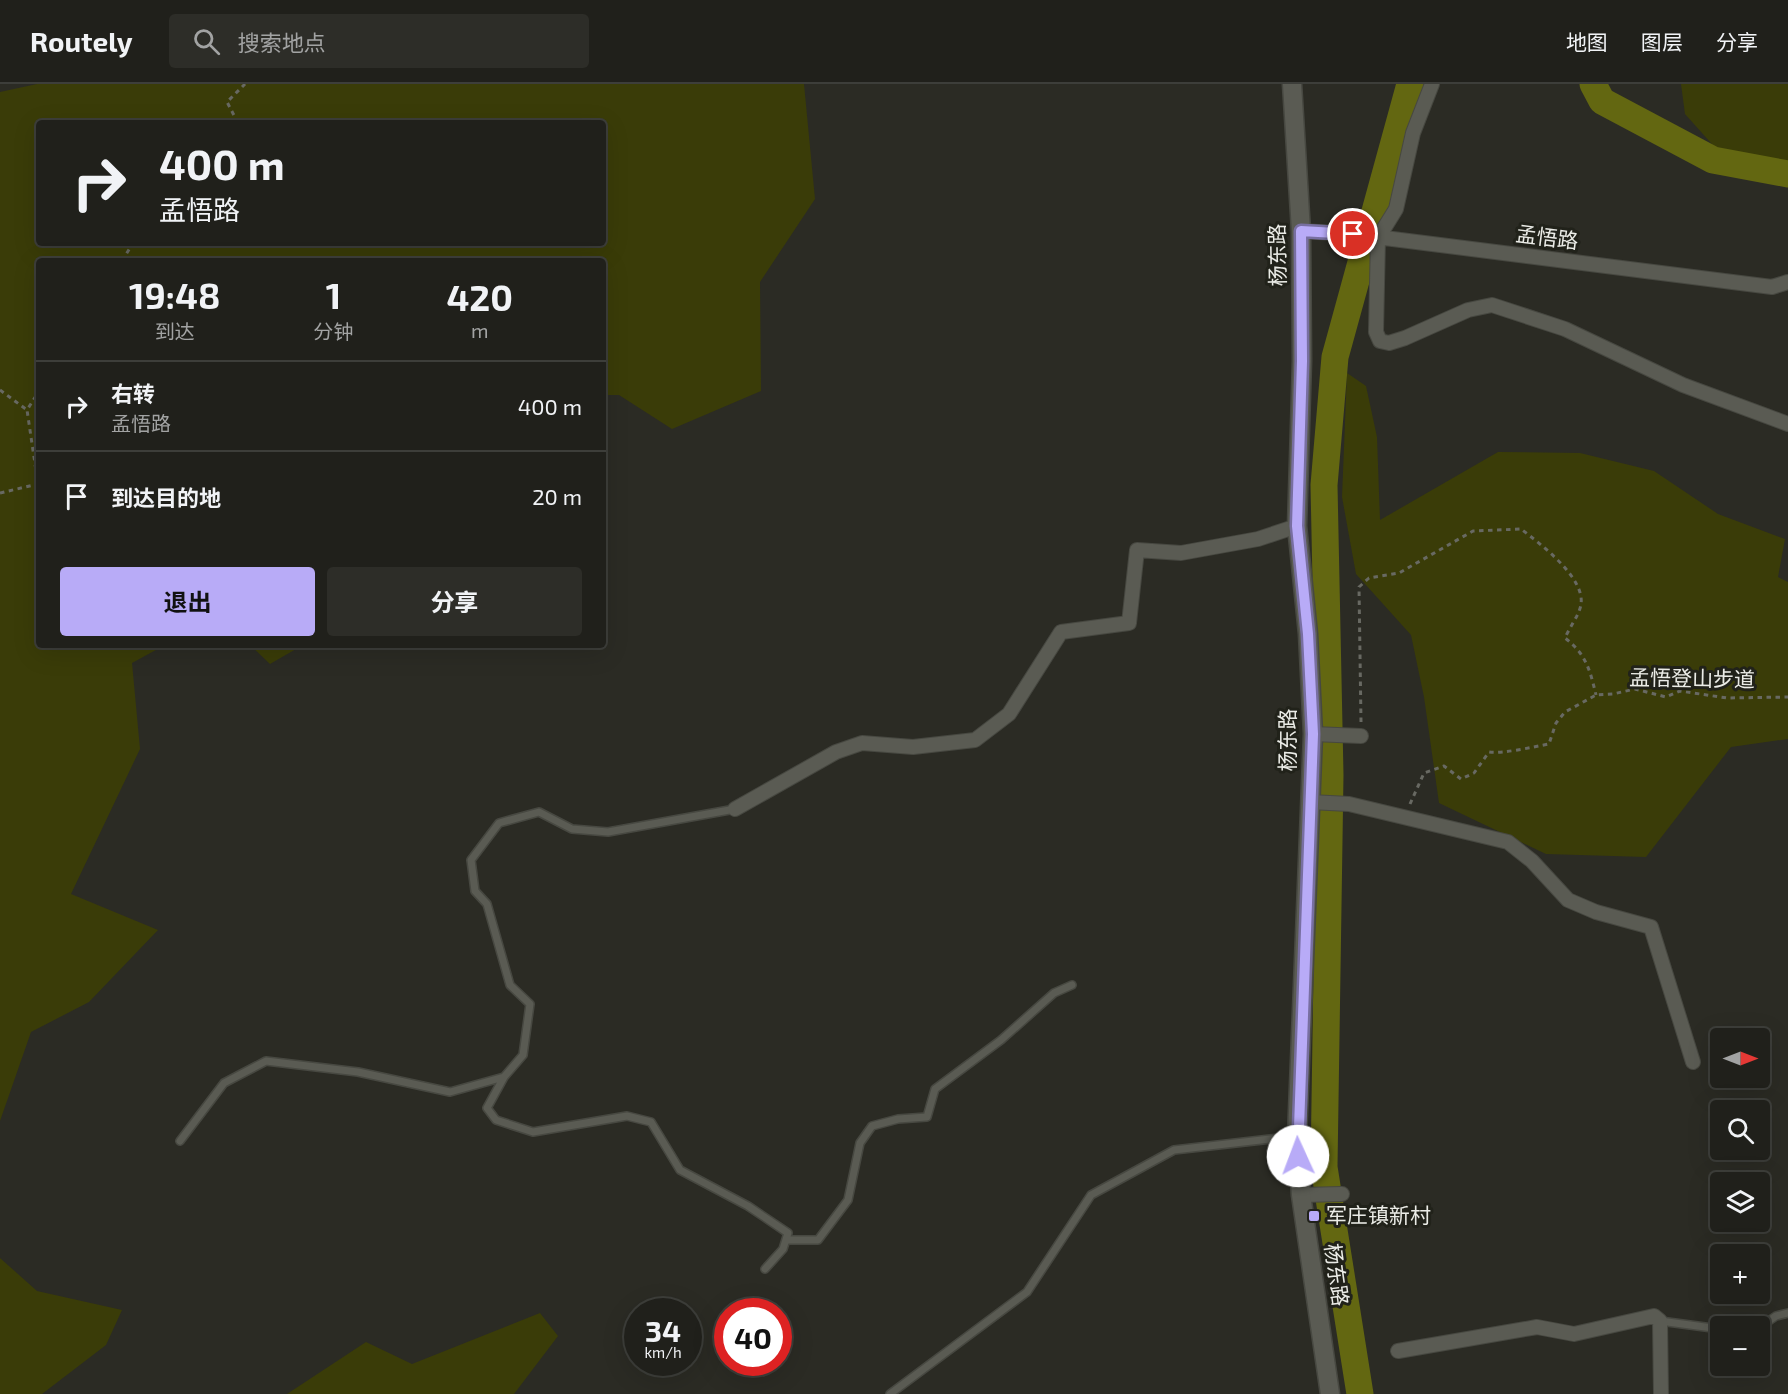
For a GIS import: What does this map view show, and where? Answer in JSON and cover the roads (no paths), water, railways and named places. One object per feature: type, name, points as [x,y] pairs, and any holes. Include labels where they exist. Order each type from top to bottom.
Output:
[{"type":"street","name":"杨东路","points":[[1292,84],[1301,231],[1302,361],[1297,526],[1308,634],[1314,801],[1297,1137],[1301,1195],[1330,1394]]},
{"type":"street","points":[[1432,84],[1413,133],[1396,209],[1378,238],[1376,332],[1380,341],[1389,343],[1468,310],[1492,305],[1565,329],[1683,385],[1788,424]]},
{"type":"street","name":"孟悟路","points":[[1301,231],[1353,234],[1772,287],[1788,282]]},
{"type":"street","points":[[735,809],[836,752],[862,743],[913,747],[975,740],[1009,714],[1061,632],[1129,623],[1137,550],[1181,553],[1258,539],[1297,526]]},
{"type":"street","points":[[1313,734],[1361,736]]},
{"type":"street","points":[[1314,801],[1348,804],[1508,842],[1532,861],[1568,900],[1596,912],[1651,927],[1692,1062]]},
{"type":"street","points":[[1301,1195],[1342,1194]]},
{"type":"street","points":[[1398,1351],[1537,1327],[1574,1334],[1654,1316],[1660,1321],[1660,1394]]},
{"type":"lane","points":[[735,809],[608,832],[572,829],[539,812],[499,823],[471,860],[475,891],[487,904],[496,943],[510,985],[530,1004],[523,1055],[504,1077],[487,1108],[496,1120],[533,1132],[627,1116],[651,1122],[680,1170],[756,1211],[788,1233],[783,1250],[765,1269]]},
{"type":"lane","points":[[786,1240],[818,1240],[848,1200],[860,1143],[872,1126],[898,1119],[927,1116],[935,1089],[1001,1040],[1054,993],[1072,985]]},
{"type":"lane","points":[[180,1141],[224,1083],[266,1061],[358,1072],[450,1092],[504,1077]]},
{"type":"lane","points":[[890,1394],[1027,1292],[1091,1195],[1174,1150],[1297,1137]]},
{"type":"lane","points":[[1770,1320],[1788,1313]]},
{"type":"lane","points":[[1660,1321],[1710,1328]]},
{"type":"waterway","points":[[1360,1394],[1324,1167],[1330,775],[1324,485],[1335,357],[1410,84]]},
{"type":"waterway","points":[[1593,84],[1602,101],[1713,160],[1788,174]]},
{"type":"place","name":"军庄镇新村","points":[[1314,1216]]}]
